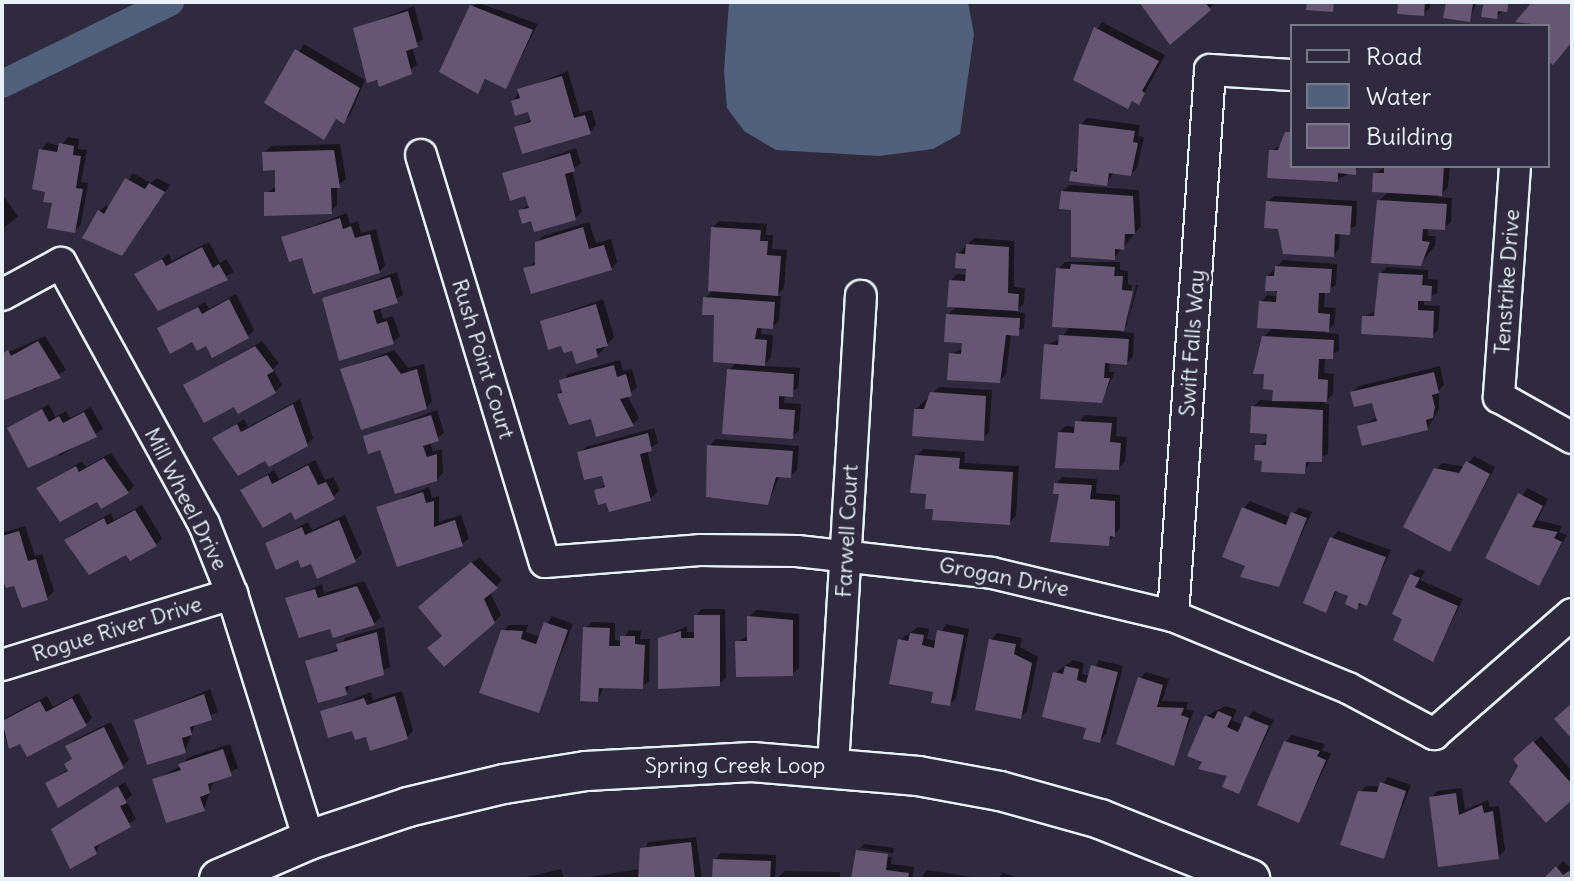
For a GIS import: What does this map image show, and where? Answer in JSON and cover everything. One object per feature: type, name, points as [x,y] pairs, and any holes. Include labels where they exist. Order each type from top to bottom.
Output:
[{"type":"street","name":"Swift Falls Way","points":[[1173,616],[1210,70],[1290,75]]},
{"type":"street","name":"Rush Point Court","points":[[421,155],[545,562]]},
{"type":"street","name":"Tenstrike Drive","points":[[1515,168],[1499,397],[1572,438]]},
{"type":"street","name":"Mill Wheel Drive","points":[[2,295],[61,263],[204,524],[232,594],[309,840]]},
{"type":"street","name":"Farwell Court","points":[[833,766],[861,296]]},
{"type":"street","name":"Grogan Drive","points":[[545,562],[700,550],[846,553],[992,573],[1173,616],[1348,688],[1434,734],[1572,614]]},
{"type":"street","name":"Rogue River Drive","points":[[2,665],[232,594]]},
{"type":"street","name":"Spring Creek Loop","points":[[219,879],[309,840],[408,807],[586,771],[752,762],[833,766],[1000,791],[1113,824],[1250,879]]},
{"type":"water","points":[[729,2],[968,2],[974,34],[960,134],[933,149],[879,156],[776,150],[744,131],[727,108],[724,71]]},
{"type":"building","points":[[1139,2],[1205,2],[1211,10],[1170,45]]},
{"type":"building","points":[[1307,2],[1334,2],[1333,12],[1306,10]]},
{"type":"building","points":[[1398,2],[1425,2],[1424,16],[1397,14]]},
{"type":"building","points":[[1446,2],[1509,2],[1507,12],[1498,11],[1497,19],[1481,17],[1483,5],[1473,4],[1470,22],[1443,18]]},
{"type":"building","points":[[1532,2],[1572,2],[1572,42],[1553,65],[1550,63],[1550,24],[1515,22]]},
{"type":"building","points":[[470,5],[533,30],[506,89],[485,79],[478,94],[439,72]]},
{"type":"building","points":[[408,11],[418,47],[406,51],[412,74],[379,87],[377,80],[367,83],[353,28]]},
{"type":"building","points":[[1094,27],[1159,61],[1142,91],[1145,93],[1139,105],[1132,101],[1128,109],[1073,80]]},
{"type":"building","points":[[295,49],[360,88],[344,124],[336,119],[324,140],[264,103]]},
{"type":"building","points":[[562,76],[574,118],[585,115],[591,134],[522,154],[514,127],[531,122],[528,112],[515,116],[511,101],[520,98],[517,89]]},
{"type":"building","points":[[1079,124],[1135,131],[1133,142],[1138,143],[1131,176],[1109,173],[1107,186],[1069,181],[1071,171],[1077,172]]},
{"type":"building","points":[[1285,132],[1290,132],[1290,168],[1356,168],[1356,175],[1338,173],[1338,182],[1267,178],[1269,150],[1278,150]]},
{"type":"building","points":[[59,143],[74,146],[73,155],[81,156],[76,188],[83,189],[75,233],[47,228],[52,203],[43,202],[45,192],[32,189],[39,149],[57,152]]},
{"type":"building","points":[[334,150],[340,188],[331,188],[332,214],[264,216],[264,192],[275,192],[275,170],[263,171],[262,152]]},
{"type":"building","points":[[570,153],[575,171],[565,174],[576,220],[534,232],[531,221],[522,224],[518,210],[529,208],[525,196],[510,201],[502,173]]},
{"type":"building","points":[[1384,168],[1444,168],[1442,196],[1372,192],[1373,173],[1384,173]]},
{"type":"building","points":[[125,178],[145,189],[149,183],[165,192],[122,256],[82,238],[98,210],[104,214]]},
{"type":"building","points":[[1061,191],[1133,196],[1135,234],[1125,234],[1124,250],[1115,249],[1115,260],[1071,257],[1071,210],[1059,209]]},
{"type":"building","points":[[1377,200],[1447,204],[1445,230],[1423,229],[1422,241],[1430,242],[1421,266],[1371,263]]},
{"type":"building","points":[[1266,201],[1352,206],[1350,235],[1335,234],[1334,257],[1283,254],[1278,229],[1264,228]]},
{"type":"building","points":[[340,218],[343,229],[351,226],[355,238],[370,234],[380,273],[313,294],[302,258],[289,262],[281,237]]},
{"type":"building","points":[[583,227],[589,249],[604,245],[612,270],[531,294],[523,268],[535,265],[535,242]]},
{"type":"building","points":[[711,227],[761,230],[760,241],[768,241],[767,255],[781,256],[778,296],[708,291]]},
{"type":"building","points":[[966,244],[1009,247],[1008,293],[1019,294],[1018,311],[947,307],[949,280],[965,281],[966,269],[955,268],[956,253],[965,254]]},
{"type":"building","points":[[202,247],[213,268],[219,264],[228,280],[158,311],[134,274],[162,259],[166,266]]},
{"type":"building","points":[[1071,264],[1115,267],[1114,276],[1123,276],[1122,290],[1133,291],[1124,331],[1052,327],[1056,268],[1070,269]]},
{"type":"building","points":[[1275,266],[1332,269],[1330,293],[1319,293],[1318,313],[1330,314],[1329,332],[1257,328],[1259,301],[1276,302],[1277,291],[1265,291],[1266,276],[1274,276]]},
{"type":"building","points":[[1379,273],[1423,275],[1422,285],[1432,286],[1431,301],[1418,301],[1418,310],[1434,311],[1433,338],[1361,334],[1362,316],[1374,316]]},
{"type":"building","points":[[390,277],[398,303],[373,311],[377,324],[387,321],[394,344],[339,361],[322,298]]},
{"type":"building","points":[[703,297],[775,302],[773,329],[757,328],[755,339],[767,340],[765,366],[713,362],[714,315],[702,315]]},
{"type":"building","points":[[229,299],[249,338],[212,358],[206,346],[197,351],[192,342],[170,354],[157,328],[198,307],[202,314]]},
{"type":"building","points":[[596,304],[608,346],[596,349],[598,357],[576,364],[572,351],[564,353],[561,346],[548,350],[540,321]]},
{"type":"building","points":[[946,314],[1020,318],[1019,336],[1006,335],[1000,383],[947,380],[949,353],[961,354],[962,343],[944,342]]},
{"type":"building","points":[[1059,335],[1129,339],[1127,365],[1105,363],[1104,378],[1110,378],[1102,403],[1040,399],[1044,344],[1058,345]]},
{"type":"building","points":[[1262,336],[1334,340],[1333,359],[1319,359],[1318,379],[1328,380],[1327,402],[1272,401],[1273,390],[1263,389],[1264,374],[1253,374]]},
{"type":"building","points":[[38,341],[61,378],[2,401],[2,354],[8,350],[11,356]]},
{"type":"building","points":[[255,346],[274,371],[267,375],[276,393],[238,414],[234,407],[204,423],[183,385]]},
{"type":"building","points":[[387,355],[401,374],[417,369],[427,409],[361,430],[340,369]]},
{"type":"building","points":[[614,365],[617,377],[626,374],[632,396],[620,399],[634,426],[596,437],[591,419],[569,425],[557,394],[562,393],[559,380]]},
{"type":"building","points":[[727,369],[794,374],[793,397],[779,396],[779,409],[795,410],[793,439],[722,434]]},
{"type":"building","points":[[1434,372],[1439,393],[1432,395],[1435,407],[1433,418],[1426,420],[1428,430],[1362,446],[1357,426],[1377,421],[1372,403],[1354,407],[1350,392]]},
{"type":"building","points":[[930,392],[986,396],[984,441],[912,436],[914,409],[924,409]]},
{"type":"building","points":[[293,404],[308,446],[269,467],[265,461],[238,476],[212,438],[237,424],[241,432]]},
{"type":"building","points":[[1251,406],[1323,410],[1322,462],[1306,462],[1305,474],[1261,472],[1262,461],[1254,460],[1255,445],[1266,445],[1267,434],[1250,433]]},
{"type":"building","points":[[42,409],[49,422],[59,416],[63,423],[84,412],[97,437],[28,468],[7,428]]},
{"type":"building","points":[[431,415],[439,441],[423,446],[427,457],[437,454],[437,481],[395,494],[380,450],[368,454],[363,436]]},
{"type":"building","points":[[1075,421],[1112,423],[1110,442],[1121,443],[1119,470],[1055,468],[1058,432],[1074,433]]},
{"type":"building","points":[[648,433],[652,451],[640,454],[651,501],[609,512],[606,503],[598,505],[594,490],[605,487],[602,476],[584,480],[577,452]]},
{"type":"building","points":[[707,445],[793,451],[791,478],[776,477],[768,505],[706,497]]},
{"type":"building","points":[[915,455],[960,458],[959,469],[1013,472],[1010,525],[932,520],[933,509],[925,509],[926,494],[910,493]]},
{"type":"building","points":[[104,458],[129,493],[101,509],[97,502],[60,522],[36,488],[76,466],[79,472]]},
{"type":"building","points":[[1466,461],[1490,474],[1450,552],[1403,527],[1434,468],[1459,473]]},
{"type":"building","points":[[308,465],[318,485],[326,482],[335,499],[295,520],[291,512],[263,528],[240,490],[268,475],[272,484]]},
{"type":"building","points":[[1054,483],[1092,485],[1090,499],[1115,501],[1115,537],[1110,536],[1109,546],[1050,542],[1059,494],[1053,494]]},
{"type":"building","points":[[423,492],[426,503],[434,501],[434,527],[455,520],[463,546],[397,567],[376,507]]},
{"type":"building","points":[[1518,493],[1543,506],[1532,527],[1558,532],[1554,538],[1562,542],[1539,586],[1485,558]]},
{"type":"building","points":[[1242,507],[1286,525],[1291,512],[1307,518],[1279,587],[1240,577],[1245,566],[1222,557]]},
{"type":"building","points":[[135,510],[157,546],[130,561],[126,555],[89,575],[64,540],[104,518],[107,525]]},
{"type":"building","points":[[339,520],[356,562],[317,579],[311,564],[301,568],[298,560],[276,570],[265,543],[302,527],[305,535]]},
{"type":"building","points":[[19,531],[28,561],[36,559],[48,600],[22,608],[14,586],[6,588],[2,579],[2,536]]},
{"type":"building","points":[[1330,537],[1386,557],[1367,606],[1359,603],[1357,610],[1345,604],[1348,596],[1335,591],[1326,613],[1303,603]]},
{"type":"building","points":[[471,562],[498,588],[484,599],[495,623],[444,667],[427,648],[442,636],[418,607]]},
{"type":"building","points":[[1410,574],[1420,578],[1415,587],[1458,606],[1433,662],[1393,640],[1402,619],[1392,614]]},
{"type":"building","points":[[357,586],[375,625],[333,638],[330,629],[299,638],[285,598],[315,589],[318,598]]},
{"type":"building","points":[[694,615],[720,615],[720,686],[658,689],[658,638],[681,631],[681,638],[694,638]]},
{"type":"building","points":[[747,616],[793,620],[793,676],[736,677],[735,641],[747,641]]},
{"type":"building","points":[[544,622],[568,630],[539,713],[479,693],[501,630],[523,631],[521,639],[536,644]]},
{"type":"building","points":[[583,627],[610,628],[609,646],[620,646],[620,636],[635,636],[635,644],[645,645],[643,689],[599,688],[598,702],[580,701]]},
{"type":"building","points":[[937,630],[964,635],[950,706],[931,703],[933,692],[889,684],[898,639],[908,641],[910,633],[924,635],[922,645],[934,648]]},
{"type":"building","points":[[377,632],[384,675],[345,687],[347,695],[318,703],[305,661],[338,651],[336,644]]},
{"type":"building","points":[[989,639],[1016,644],[1014,654],[1032,663],[1021,719],[975,710]]},
{"type":"building","points":[[1091,665],[1118,672],[1100,743],[1083,739],[1086,728],[1042,717],[1053,672],[1063,674],[1065,666],[1079,669],[1077,680],[1086,683]]},
{"type":"building","points":[[1138,677],[1163,685],[1157,707],[1184,708],[1181,715],[1189,718],[1174,766],[1116,744]]},
{"type":"building","points":[[204,694],[212,720],[190,727],[192,735],[182,738],[186,753],[147,765],[134,720]]},
{"type":"building","points":[[395,696],[408,739],[370,751],[366,737],[355,740],[352,731],[328,738],[320,711],[364,698],[367,705]]},
{"type":"building","points":[[72,698],[87,726],[27,757],[20,744],[9,749],[2,721],[40,701],[46,712]]},
{"type":"building","points":[[1572,703],[1572,739],[1554,719]]},
{"type":"building","points":[[1218,711],[1232,717],[1227,727],[1238,732],[1245,716],[1269,726],[1239,794],[1222,787],[1227,776],[1198,769],[1202,762],[1187,756],[1205,715],[1214,719]]},
{"type":"building","points":[[104,727],[124,768],[58,808],[45,783],[68,771],[64,764],[72,759],[65,746]]},
{"type":"building","points":[[1284,741],[1320,751],[1317,756],[1326,760],[1299,823],[1257,805]]},
{"type":"building","points":[[1533,741],[1572,784],[1572,800],[1546,823],[1509,782],[1518,766],[1513,759]]},
{"type":"building","points":[[223,749],[232,776],[208,784],[210,793],[200,797],[205,811],[166,823],[152,779],[181,770],[178,764]]},
{"type":"building","points":[[1380,782],[1406,791],[1384,859],[1340,845],[1358,791],[1377,792]]},
{"type":"building","points":[[118,786],[127,803],[120,806],[131,827],[94,847],[97,854],[70,869],[51,829]]},
{"type":"building","points":[[1456,793],[1459,815],[1482,805],[1484,813],[1493,811],[1499,859],[1438,867],[1429,797]]},
{"type":"building","points":[[691,842],[695,879],[638,879],[640,848]]},
{"type":"building","points":[[856,850],[888,854],[886,870],[909,873],[908,879],[851,879]]},
{"type":"building","points":[[713,859],[771,861],[770,879],[712,879]]},
{"type":"building","points":[[1556,866],[1563,875],[1572,869],[1572,879],[1543,879]]},
{"type":"waterway","points":[[2,84],[170,2]]}]
